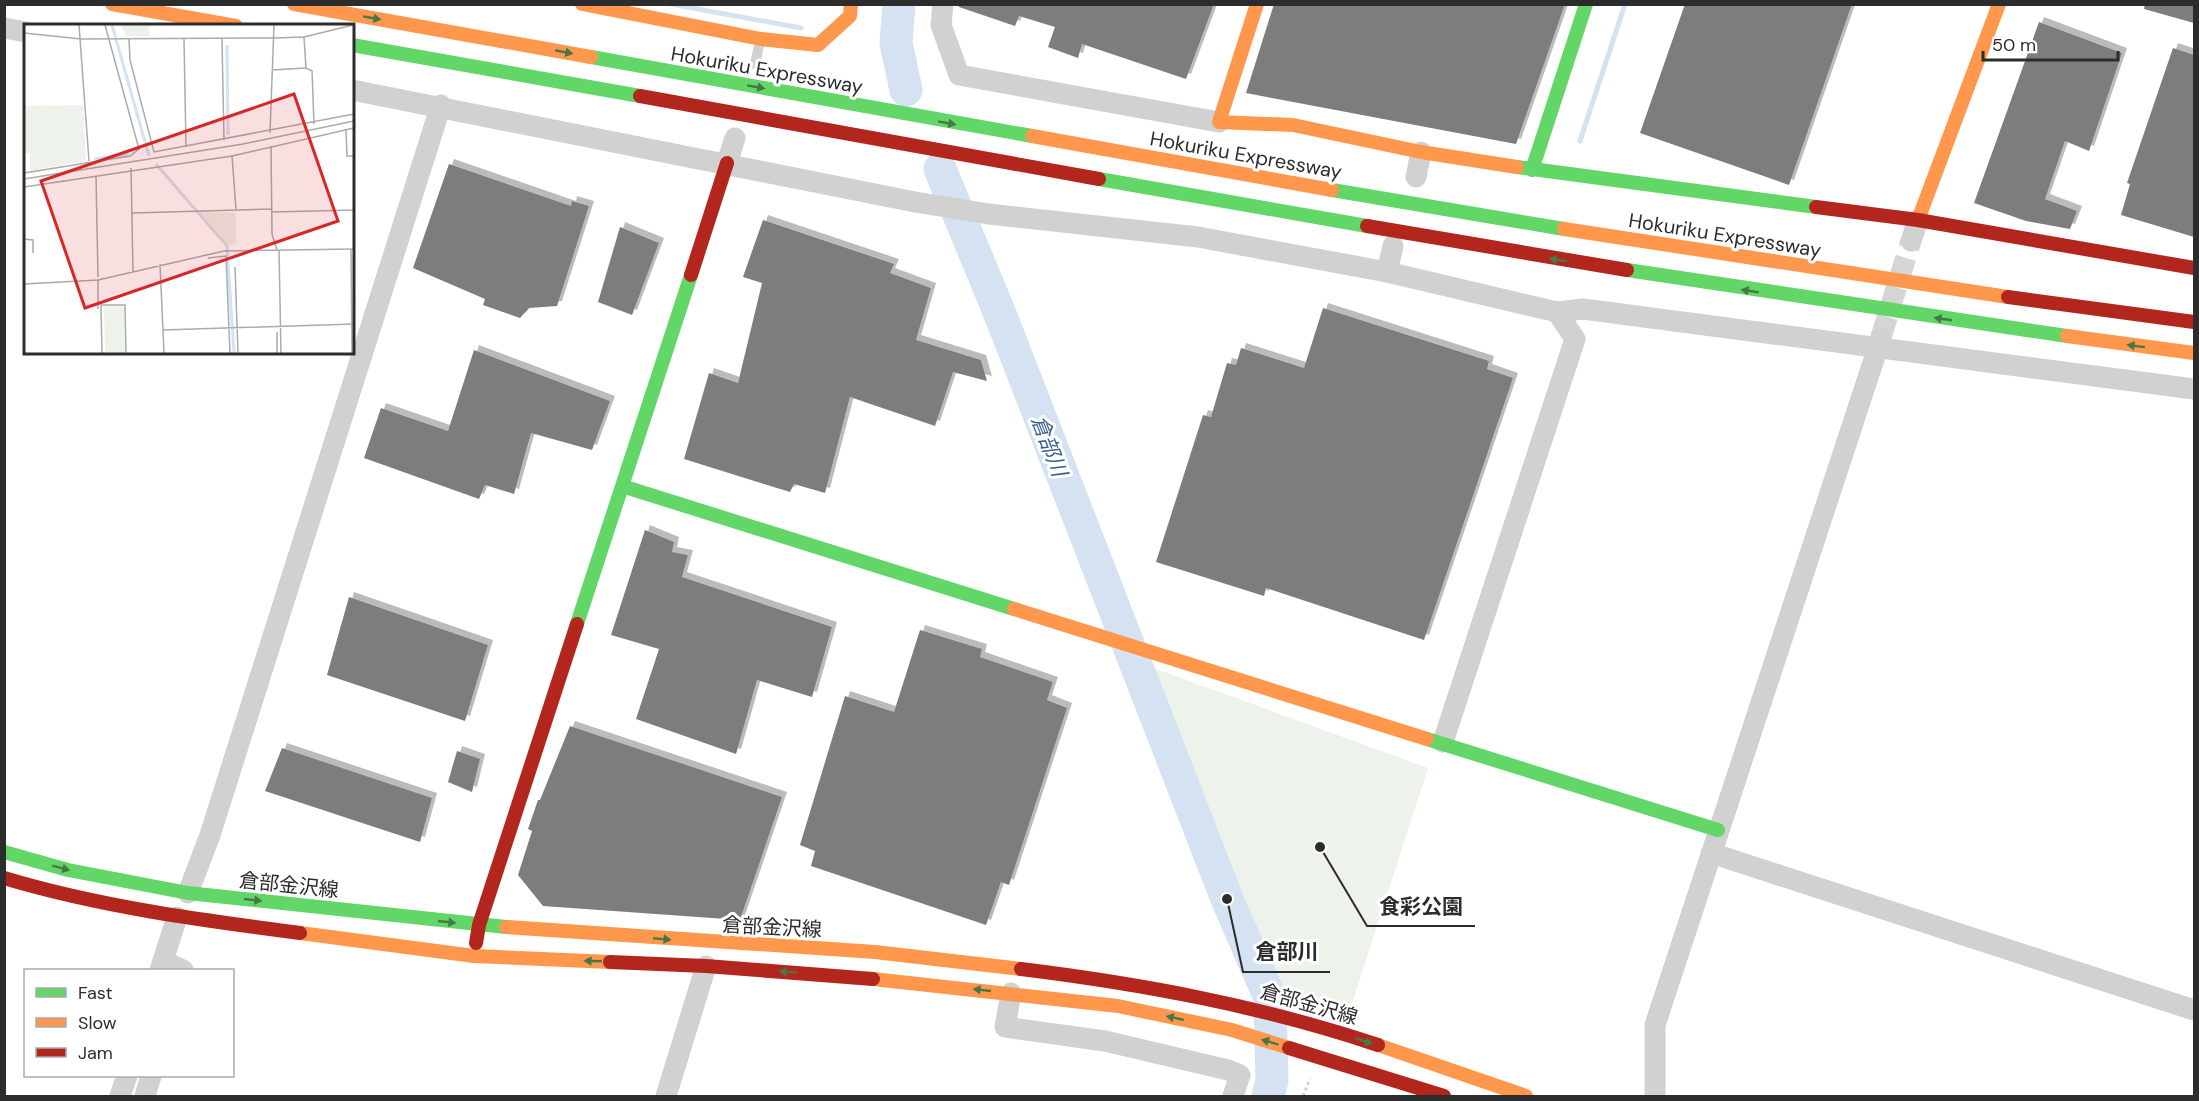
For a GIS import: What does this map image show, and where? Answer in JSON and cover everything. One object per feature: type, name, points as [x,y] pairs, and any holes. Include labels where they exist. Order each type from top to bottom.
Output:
[{"type":"main road","points":[[112,4],[225,24]]},
{"type":"main road","name":"Hokuriku Expressway","points":[[294,4],[1433,208],[1892,281],[2194,322]]},
{"type":"main road","points":[[582,4],[761,39],[818,45],[850,16],[851,4]]},
{"type":"main road","points":[[1257,4],[1219,122],[1293,125],[1421,152],[1532,170],[1918,220],[2194,268]]},
{"type":"main road","points":[[1532,170],[1586,4]]},
{"type":"main road","points":[[1918,220],[1999,4]]},
{"type":"main road","points":[[354,45],[1425,238],[1875,310],[2194,353]]},
{"type":"main road","points":[[474,956],[479,926],[727,163]]},
{"type":"main road","points":[[622,486],[1718,830]]},
{"type":"main road","name":"倉部金沢線","points":[[4,852],[68,870],[188,893],[479,926],[875,952],[1122,981],[1232,1002],[1309,1022],[1526,1096]]},
{"type":"main road","points":[[4,878],[60,895],[177,917],[474,956],[706,966],[1011,993],[1118,1006],[1232,1030],[1444,1096]]},
{"type":"street","points":[[943,4],[941,25],[959,75],[1219,122]]},
{"type":"street","points":[[4,28],[24,32]]},
{"type":"street","points":[[354,90],[441,105],[915,202],[989,214],[1198,237],[1387,272],[1557,312],[1583,309],[1880,343],[2194,389]]},
{"type":"street","points":[[188,893],[210,835],[441,105]]},
{"type":"street","points":[[727,163],[735,138]]},
{"type":"street","points":[[1416,177],[1421,152]]},
{"type":"street","points":[[1911,241],[1918,220]]},
{"type":"street","points":[[1387,272],[1393,246]]},
{"type":"street","points":[[1443,742],[1575,339],[1557,312]]},
{"type":"street","points":[[1655,1096],[1655,1025],[1880,343]]},
{"type":"street","points":[[1711,852],[2194,1010]]},
{"type":"street","points":[[177,917],[162,966],[178,969]]},
{"type":"street","points":[[666,1096],[706,966]]},
{"type":"street","points":[[1011,993],[1005,1027],[1105,1041],[1228,1070],[1240,1075],[1233,1096]]},
{"type":"street","points":[[120,1096],[127,1077]]},
{"type":"street","points":[[145,1096],[151,1077]]},
{"type":"lane","points":[[755,64],[761,39]]},
{"type":"shaded area","points":[[1151,667],[1428,768],[1349,1013],[1282,993]]},
{"type":"building","points":[[959,4],[1214,4],[1186,79],[1082,44],[1078,58],[1048,47],[1055,27],[1019,16],[1015,26],[959,7]]},
{"type":"building","points":[[1274,4],[1565,4],[1516,144],[1246,93]]},
{"type":"building","points":[[1685,4],[1852,4],[1789,185],[1640,133]]},
{"type":"building","points":[[2145,4],[2194,4],[2194,23],[2144,9]]},
{"type":"building","points":[[2039,22],[2122,53],[2089,151],[2065,141],[2045,199],[2077,211],[2070,229],[2026,221],[1974,203]]},
{"type":"building","points":[[2173,48],[2194,55],[2194,237],[2121,215],[2130,184],[2127,183]]},
{"type":"building","points":[[449,164],[571,206],[572,201],[589,206],[557,306],[529,308],[520,318],[483,305],[485,299],[413,268]]},
{"type":"building","points":[[763,220],[894,264],[890,273],[931,288],[916,340],[981,360],[987,381],[953,372],[935,426],[850,397],[825,493],[794,484],[790,492],[684,459],[709,373],[738,383],[762,283],[743,277]]},
{"type":"building","points":[[620,227],[659,243],[632,315],[598,302]]},
{"type":"building","points":[[1323,308],[1489,361],[1487,369],[1513,378],[1424,640],[1266,588],[1264,596],[1156,562],[1203,415],[1211,417],[1227,363],[1236,365],[1241,348],[1304,368]]},
{"type":"building","points":[[474,350],[610,401],[592,450],[531,433],[514,494],[485,485],[479,499],[364,458],[381,408],[448,431]]},
{"type":"building","points":[[645,530],[674,542],[672,552],[688,555],[682,577],[832,627],[812,697],[757,680],[736,754],[636,719],[659,649],[611,635]]},
{"type":"building","points":[[349,597],[488,645],[465,721],[327,675]]},
{"type":"building","points":[[920,630],[982,649],[980,657],[1053,682],[1047,700],[1067,708],[1009,885],[1001,882],[986,925],[811,866],[815,851],[800,845],[845,696],[894,712]]},
{"type":"building","points":[[570,726],[782,797],[740,920],[543,906],[518,875],[532,831],[528,829],[538,800],[540,800]]},
{"type":"building","points":[[282,748],[432,798],[420,842],[265,791]]},
{"type":"building","points":[[457,751],[480,759],[472,792],[448,782]]},
{"type":"waterway","points":[[671,4],[801,28]]},
{"type":"waterway","name":"倉部川","points":[[899,4],[896,43],[906,90]]},
{"type":"waterway","points":[[1580,141],[1625,4]]},
{"type":"waterway","name":"倉部川","points":[[940,169],[1000,314],[1227,899],[1270,998],[1272,1080],[1268,1096]]},
{"type":"tunnel","points":[[1881,337],[1911,241]]},
{"type":"traffic: fast","points":[[1532,170],[1586,4]]},
{"type":"traffic: fast","points":[[354,45],[640,96]]},
{"type":"traffic: fast","points":[[591,57],[1032,136]]},
{"type":"traffic: fast","points":[[1517,167],[1816,207]]},
{"type":"traffic: fast","points":[[1099,179],[1367,226]]},
{"type":"traffic: fast","points":[[1332,190],[1564,229]]},
{"type":"traffic: fast","points":[[1627,270],[2067,336]]},
{"type":"traffic: fast","points":[[577,624],[691,275]]},
{"type":"traffic: fast","points":[[622,486],[1014,609]]},
{"type":"traffic: fast","points":[[1427,739],[1718,830]]},
{"type":"traffic: fast","points":[[4,852],[68,870],[188,893],[506,927]]},
{"type":"traffic: slow","points":[[112,4],[225,24]]},
{"type":"traffic: slow","points":[[294,4],[591,57]]},
{"type":"traffic: slow","points":[[582,4],[761,39],[818,45],[850,16],[851,4]]},
{"type":"traffic: slow","points":[[1257,4],[1219,122],[1293,125],[1421,152],[1517,167]]},
{"type":"traffic: slow","points":[[1918,220],[1999,4]]},
{"type":"traffic: slow","points":[[1032,136],[1332,190]]},
{"type":"traffic: slow","points":[[1564,229],[2008,297]]},
{"type":"traffic: slow","points":[[2067,336],[2194,353]]},
{"type":"traffic: slow","points":[[1014,609],[1427,739]]},
{"type":"traffic: slow","points":[[506,927],[875,952],[1021,969]]},
{"type":"traffic: slow","points":[[300,933],[474,956],[610,962]]},
{"type":"traffic: slow","points":[[873,979],[1118,1006],[1232,1030],[1289,1048]]},
{"type":"traffic: slow","points":[[1378,1045],[1526,1096]]},
{"type":"traffic: jam","points":[[640,96],[1099,179]]},
{"type":"traffic: jam","points":[[691,275],[727,163]]},
{"type":"traffic: jam","points":[[1816,207],[1918,220],[2194,268]]},
{"type":"traffic: jam","points":[[1367,226],[1627,270]]},
{"type":"traffic: jam","points":[[2008,297],[2194,322]]},
{"type":"traffic: jam","points":[[476,943],[479,925],[577,624]]},
{"type":"traffic: jam","points":[[4,878],[114,905],[188,918],[300,933]]},
{"type":"traffic: jam","points":[[610,962],[706,966],[873,979]]},
{"type":"traffic: jam","points":[[1021,969],[1157,989],[1201,998],[1290,1019],[1378,1045]]},
{"type":"traffic: jam","points":[[1289,1048],[1444,1096]]},
{"type":"place","name":"食彩公園","points":[[1320,847]]},
{"type":"place","name":"倉部川","points":[[1227,899]]}]
